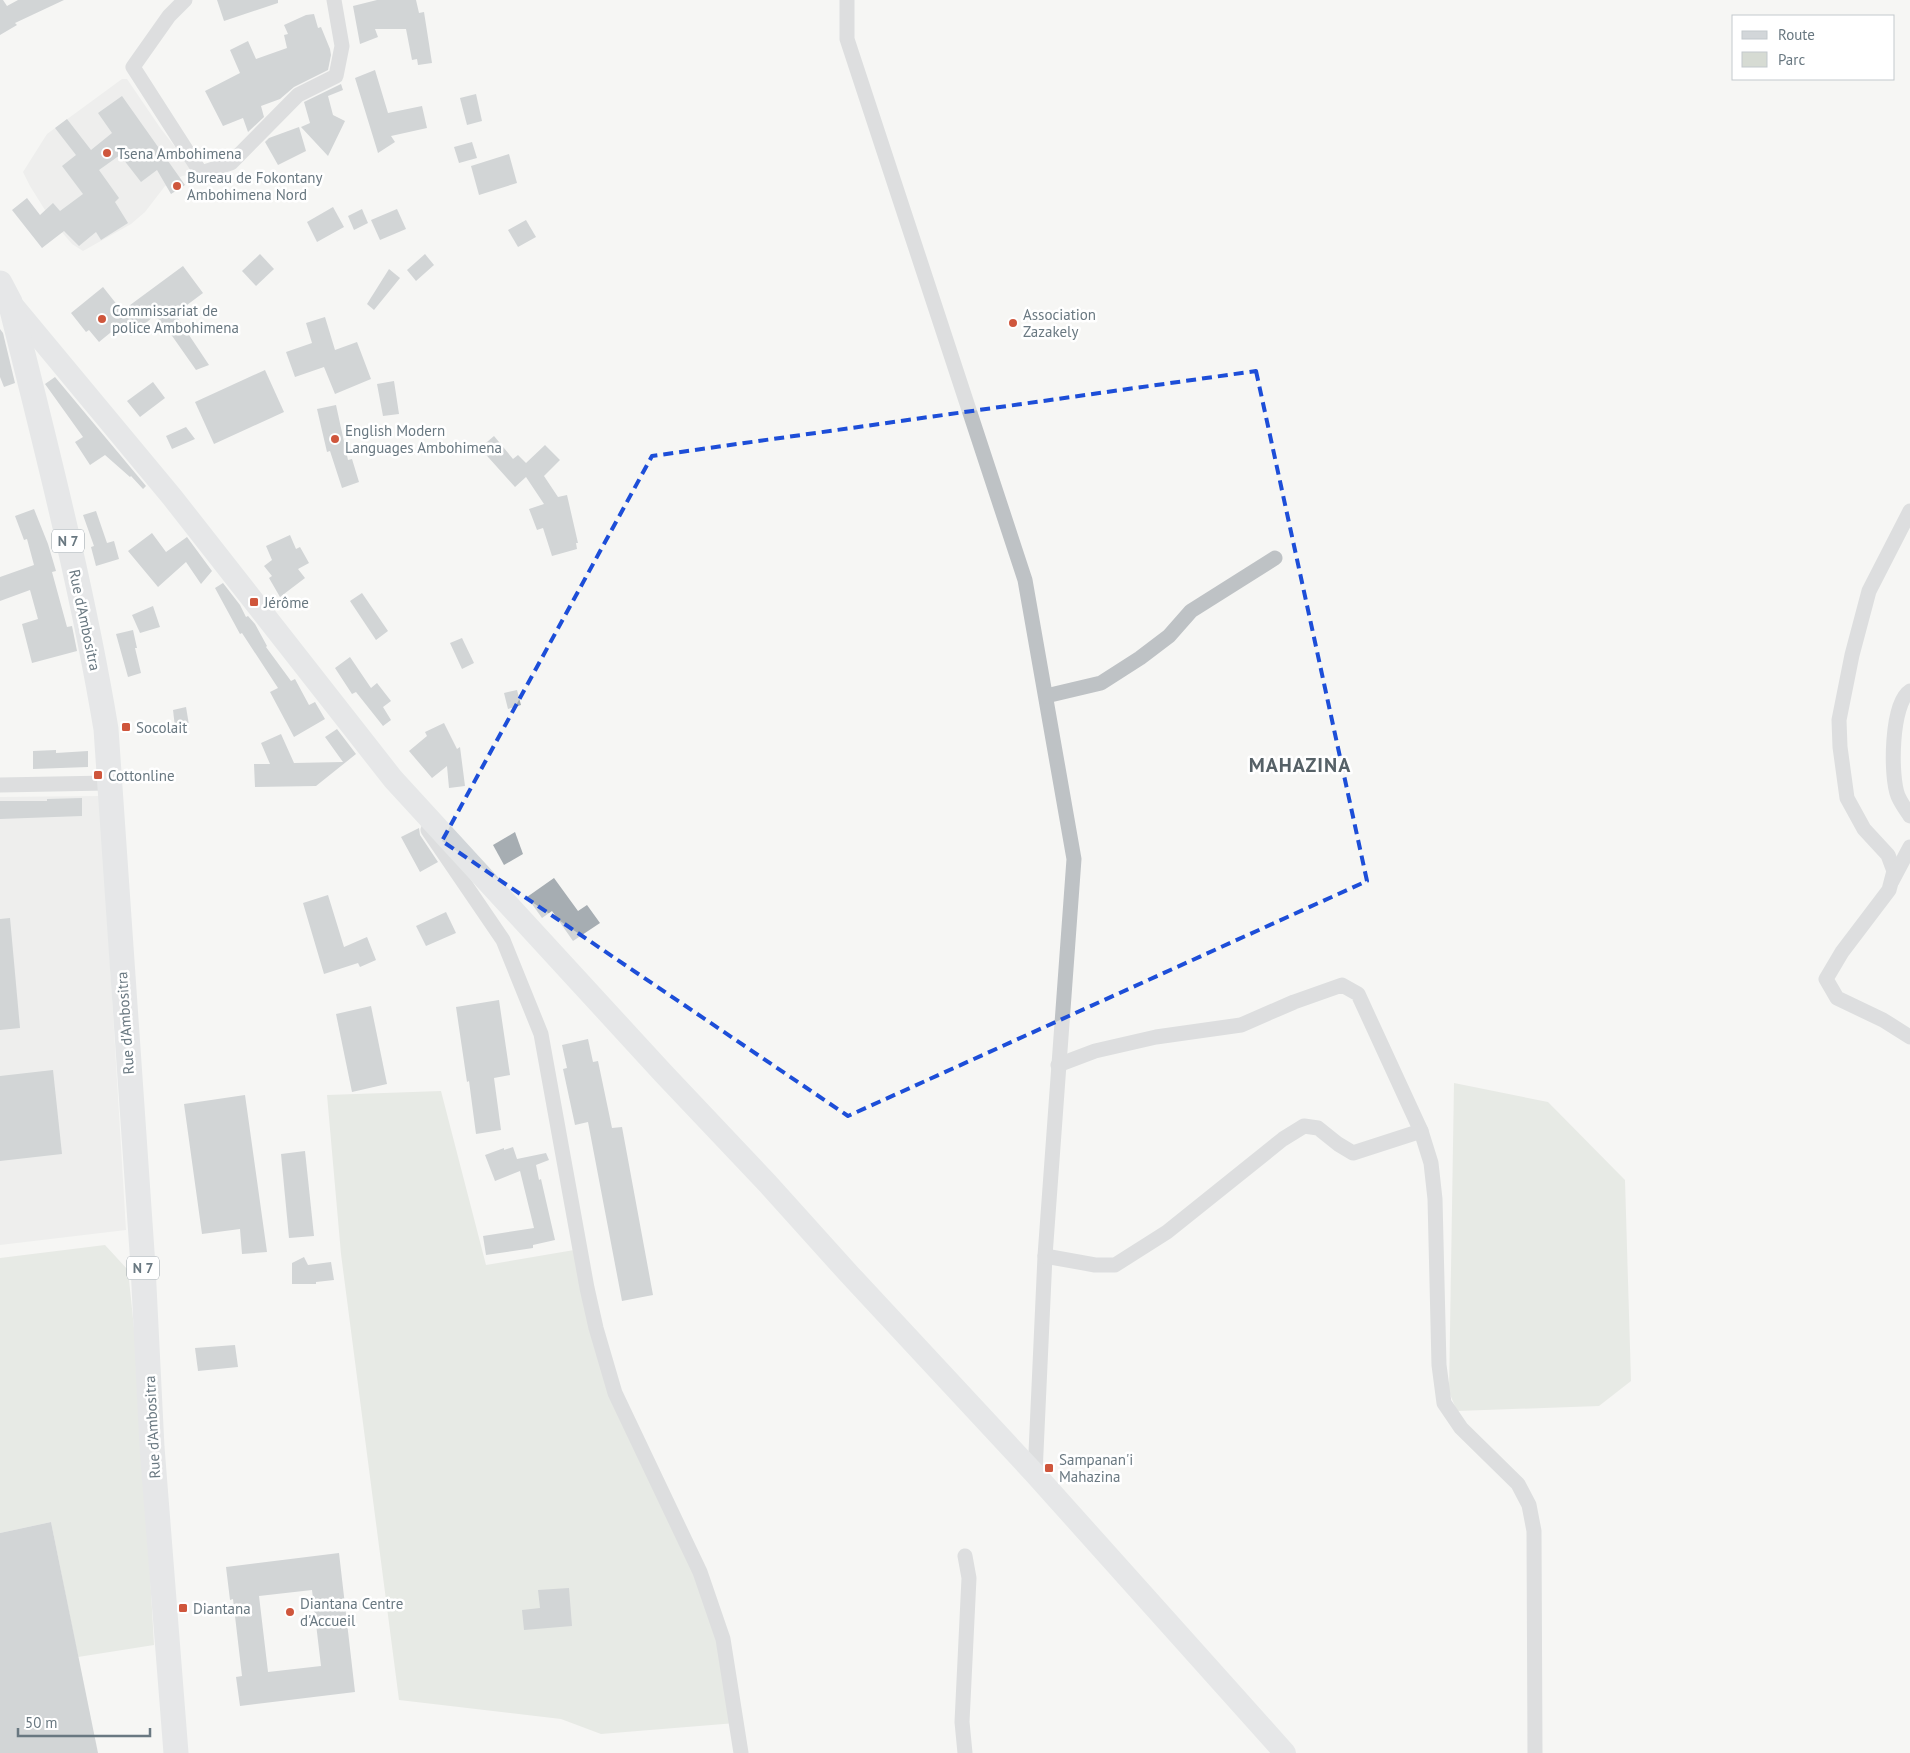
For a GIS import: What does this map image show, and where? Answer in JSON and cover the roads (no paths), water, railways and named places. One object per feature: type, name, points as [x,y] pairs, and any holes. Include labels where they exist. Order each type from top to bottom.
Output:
[{"type":"main road","points":[[5,293],[172,496],[393,778],[663,1073],[1035,1474],[1285,1753]]},
{"type":"main road","name":"Rue d'Ambositra","points":[[5,293],[58,498],[98,680],[106,729],[108,783],[142,1256],[154,1467],[176,1753]]},
{"type":"street","points":[[184,0],[169,16],[133,67],[202,173],[231,163],[298,95],[336,76],[342,46],[334,0]]},
{"type":"street","points":[[847,0],[848,39],[1025,580],[1074,859],[1045,1256],[1035,1474]]},
{"type":"street","points":[[1910,511],[1869,591],[1852,655],[1839,720],[1840,747],[1847,798],[1864,829],[1888,855],[1894,872],[1889,890],[1842,952],[1826,979],[1837,998],[1883,1020],[1910,1037]]},
{"type":"street","points":[[1046,696],[1101,682],[1140,658],[1169,636],[1191,611],[1275,558]]},
{"type":"street","points":[[1910,691],[1905,694],[1895,720],[1893,759],[1898,794],[1910,816]]},
{"type":"street","points":[[393,778],[504,940],[541,1034],[596,1328],[615,1393],[700,1572],[723,1639],[740,1753]]},
{"type":"street","points":[[0,784],[108,783]]},
{"type":"street","points":[[1890,883],[1910,847]]},
{"type":"street","points":[[1058,1065],[1095,1051],[1156,1037],[1241,1025],[1294,1002],[1342,985],[1358,994],[1421,1131],[1431,1163],[1435,1199],[1439,1365],[1444,1403],[1461,1428],[1518,1484],[1529,1505],[1534,1531],[1535,1753]]},
{"type":"street","points":[[1045,1256],[1095,1265],[1116,1265],[1166,1232],[1283,1139],[1304,1126],[1318,1128],[1353,1153],[1421,1131]]},
{"type":"street","points":[[965,1556],[969,1578],[962,1722],[965,1753]]},
{"type":"place","name":"Tsena Ambohimena","points":[[107,153]]},
{"type":"place","name":"Bureau de Fokontany Ambohimena Nord","points":[[177,186]]},
{"type":"place","name":"Commissariat de police Ambohimena","points":[[102,319]]},
{"type":"place","name":"Association Zazakely","points":[[1013,323]]},
{"type":"place","name":"English Modern Languages Ambohimena","points":[[335,439]]},
{"type":"place","name":"Jérôme","points":[[254,602]]},
{"type":"place","name":"Socolait","points":[[126,727]]},
{"type":"place","name":"Cottonline","points":[[98,775]]},
{"type":"place","name":"Sampanan'i Mahazina","points":[[1049,1468]]},
{"type":"place","name":"Diantana","points":[[183,1608]]},
{"type":"place","name":"Diantana Centre d'Accueil","points":[[290,1612]]},
{"type":"district","name":"MAHAZINA","points":[[1300,765]]}]
